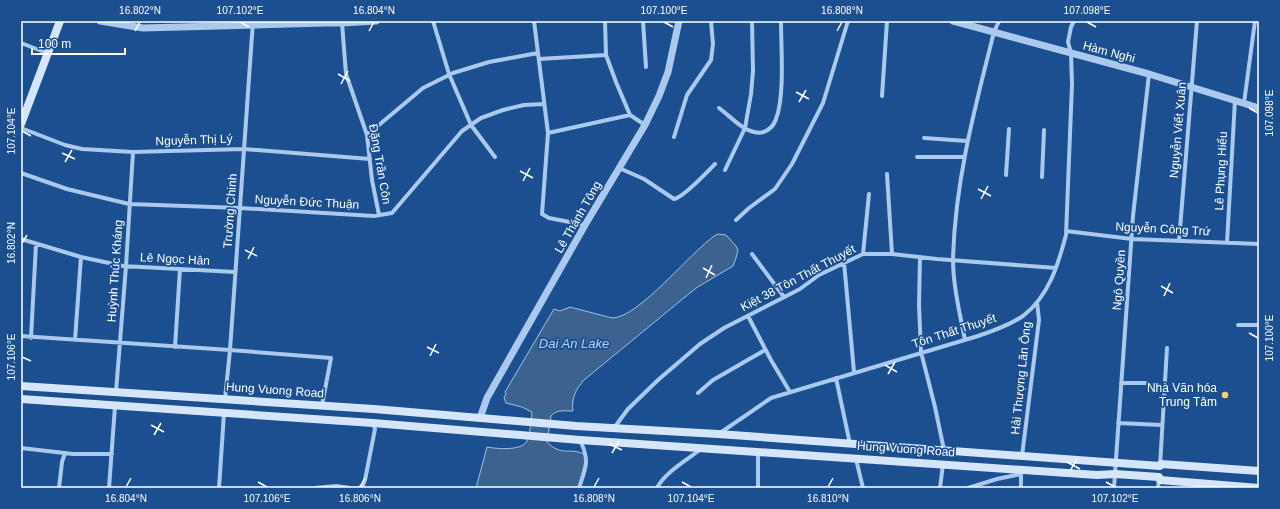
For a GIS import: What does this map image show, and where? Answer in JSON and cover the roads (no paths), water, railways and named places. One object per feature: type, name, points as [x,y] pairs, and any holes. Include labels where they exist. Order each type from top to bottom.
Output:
[{"type":"main road","points":[[21,124],[60,21]]},
{"type":"main road","name":"Hung Vuong Road","points":[[21,386],[374,409],[550,424],[718,434],[895,448],[1259,471]]},
{"type":"main road","points":[[115,406],[116,392]]},
{"type":"main road","points":[[21,399],[373,423],[479,432],[480,418]]},
{"type":"main road","points":[[224,413],[225,399]]},
{"type":"main road","points":[[322,406],[322,420]]},
{"type":"main road","points":[[373,423],[374,409]]},
{"type":"main road","name":"Hung Vuong Road","points":[[479,432],[943,464],[1021,472],[1097,475],[1115,474],[1159,482],[1259,488]]},
{"type":"main road","points":[[703,447],[718,434]]},
{"type":"main road","points":[[850,444],[853,458]]},
{"type":"main road","points":[[943,464],[944,450]]},
{"type":"main road","points":[[1021,472],[1022,456]]},
{"type":"main road","points":[[1159,482],[1160,465]]},
{"type":"street","points":[[100,21],[143,28],[253,23],[342,23],[376,21]]},
{"type":"street","points":[[433,21],[449,74],[471,125],[495,158]]},
{"type":"street","points":[[534,21],[548,133],[542,214],[549,218],[585,225]]},
{"type":"street","points":[[605,21],[606,55],[616,82],[630,115],[645,125]]},
{"type":"street","points":[[643,21],[646,67]]},
{"type":"street","name":"Lê Thánh Tông","points":[[480,418],[487,398],[585,225],[645,125],[659,96],[668,72],[679,21]]},
{"type":"street","points":[[674,136],[687,95],[711,60],[713,44],[711,21]]},
{"type":"street","points":[[725,170],[745,128],[751,94],[753,71],[752,21]]},
{"type":"street","points":[[719,108],[745,128],[755,132],[762,132],[771,128],[776,121],[781,87],[781,21]]},
{"type":"street","points":[[736,220],[774,189],[792,164],[823,103],[848,21]]},
{"type":"street","points":[[882,96],[887,21]]},
{"type":"street","name":"Hàm Nghi","points":[[953,21],[1149,74],[1259,108]]},
{"type":"street","points":[[965,340],[957,295],[953,260],[960,183],[967,141],[994,32],[999,21]]},
{"type":"street","name":"Tôn Thất Thuyết","points":[[718,434],[771,398],[965,340],[1000,328],[1023,316],[1037,302],[1048,286],[1060,259],[1066,231],[1072,84],[1071,53],[1068,42],[1071,27],[1074,21]]},
{"type":"street","name":"Nguyễn Viết Xuân","points":[[1179,241],[1197,21]]},
{"type":"street","points":[[1244,103],[1255,21]]},
{"type":"street","name":"Trường Chinh","points":[[225,399],[230,350],[253,23]]},
{"type":"street","name":"Đặng Trần Côn","points":[[342,23],[346,74],[367,135],[372,180],[379,215]]},
{"type":"street","points":[[21,43],[47,53]]},
{"type":"street","points":[[367,135],[423,88],[449,74],[489,62],[538,53]]},
{"type":"street","points":[[539,59],[606,55]]},
{"type":"street","name":"Ngô Quyền","points":[[1114,488],[1133,216],[1149,74]]},
{"type":"street","name":"Lê Phụng Hiểu","points":[[1227,243],[1235,100]]},
{"type":"street","points":[[379,215],[392,213],[462,131],[481,118],[503,110],[524,105],[544,104]]},
{"type":"street","points":[[548,133],[630,115]]},
{"type":"street","name":"Nguyễn Thị Lý","points":[[21,128],[64,145],[82,149],[133,152],[244,149],[370,159]]},
{"type":"street","points":[[1006,176],[1009,129]]},
{"type":"street","points":[[1042,176],[1044,130]]},
{"type":"street","points":[[924,138],[967,141]]},
{"type":"street","name":"Huỳnh Thúc Kháng","points":[[116,392],[133,152]]},
{"type":"street","points":[[917,158],[964,157]]},
{"type":"street","points":[[619,168],[648,182],[674,199],[678,198],[684,193],[715,164]]},
{"type":"street","name":"Nguyễn Đức Thuận","points":[[21,173],[67,189],[129,204],[379,215]]},
{"type":"street","points":[[887,174],[892,254]]},
{"type":"street","points":[[863,254],[869,194]]},
{"type":"street","name":"Nguyễn Công Trứ","points":[[1066,231],[1132,239],[1259,244]]},
{"type":"street","name":"Lê Ngọc Hân","points":[[21,239],[81,257],[126,266],[235,272]]},
{"type":"street","points":[[31,338],[36,244]]},
{"type":"street","points":[[752,254],[784,298]]},
{"type":"street","name":"Kiệt 38 Tôn Thất Thuyết","points":[[614,428],[628,409],[638,399],[700,344],[724,328],[800,289],[819,275],[863,254],[892,254],[1056,268]]},
{"type":"street","points":[[75,340],[81,257]]},
{"type":"street","points":[[920,257],[919,305],[921,352],[944,450]]},
{"type":"street","points":[[844,262],[854,372]]},
{"type":"street","points":[[175,347],[180,269]]},
{"type":"street","name":"Hải Thượng Lãn Ông","points":[[1022,456],[1038,320],[1037,302]]},
{"type":"street","points":[[748,316],[790,392]]},
{"type":"street","points":[[1238,325],[1259,325]]},
{"type":"street","points":[[21,336],[31,338],[230,350],[331,358],[322,406]]},
{"type":"street","points":[[1160,465],[1167,348]]},
{"type":"street","points":[[698,393],[713,380],[766,350]]},
{"type":"street","points":[[836,378],[850,444]]},
{"type":"street","points":[[1121,383],[1146,383]]},
{"type":"street","points":[[110,488],[115,406]]},
{"type":"street","points":[[219,488],[224,413]]},
{"type":"street","points":[[359,488],[363,485],[365,480],[375,429],[373,423]]},
{"type":"street","points":[[1118,423],[1162,425]]},
{"type":"street","points":[[579,488],[586,466],[585,451],[580,440]]},
{"type":"street","points":[[657,488],[658,484],[670,472],[703,447]]},
{"type":"street","points":[[21,448],[65,453],[112,454]]},
{"type":"street","points":[[758,451],[758,488]]},
{"type":"street","points":[[60,488],[62,462],[65,453]]},
{"type":"street","points":[[853,458],[863,488]]},
{"type":"street","points":[[940,488],[943,464]]},
{"type":"street","points":[[968,488],[1021,472],[1021,488]]},
{"type":"street","points":[[315,488],[336,486],[350,488]]},
{"type":"water","name":"Dai An Lake","points":[[717,234],[726,235],[738,250],[733,266],[696,288],[584,380],[575,394],[573,411],[558,411],[551,416],[547,442],[552,447],[561,451],[574,451],[584,454],[586,459],[578,488],[476,488],[487,447],[503,449],[515,448],[527,441],[530,431],[532,412],[522,407],[506,403],[504,397],[506,394],[505,392],[554,309],[560,311],[570,307],[612,318],[623,315],[650,296],[693,254]]},
{"type":"place","name":"Nhà Văn hóa Trung Tâm","points":[[1225,395]]}]
